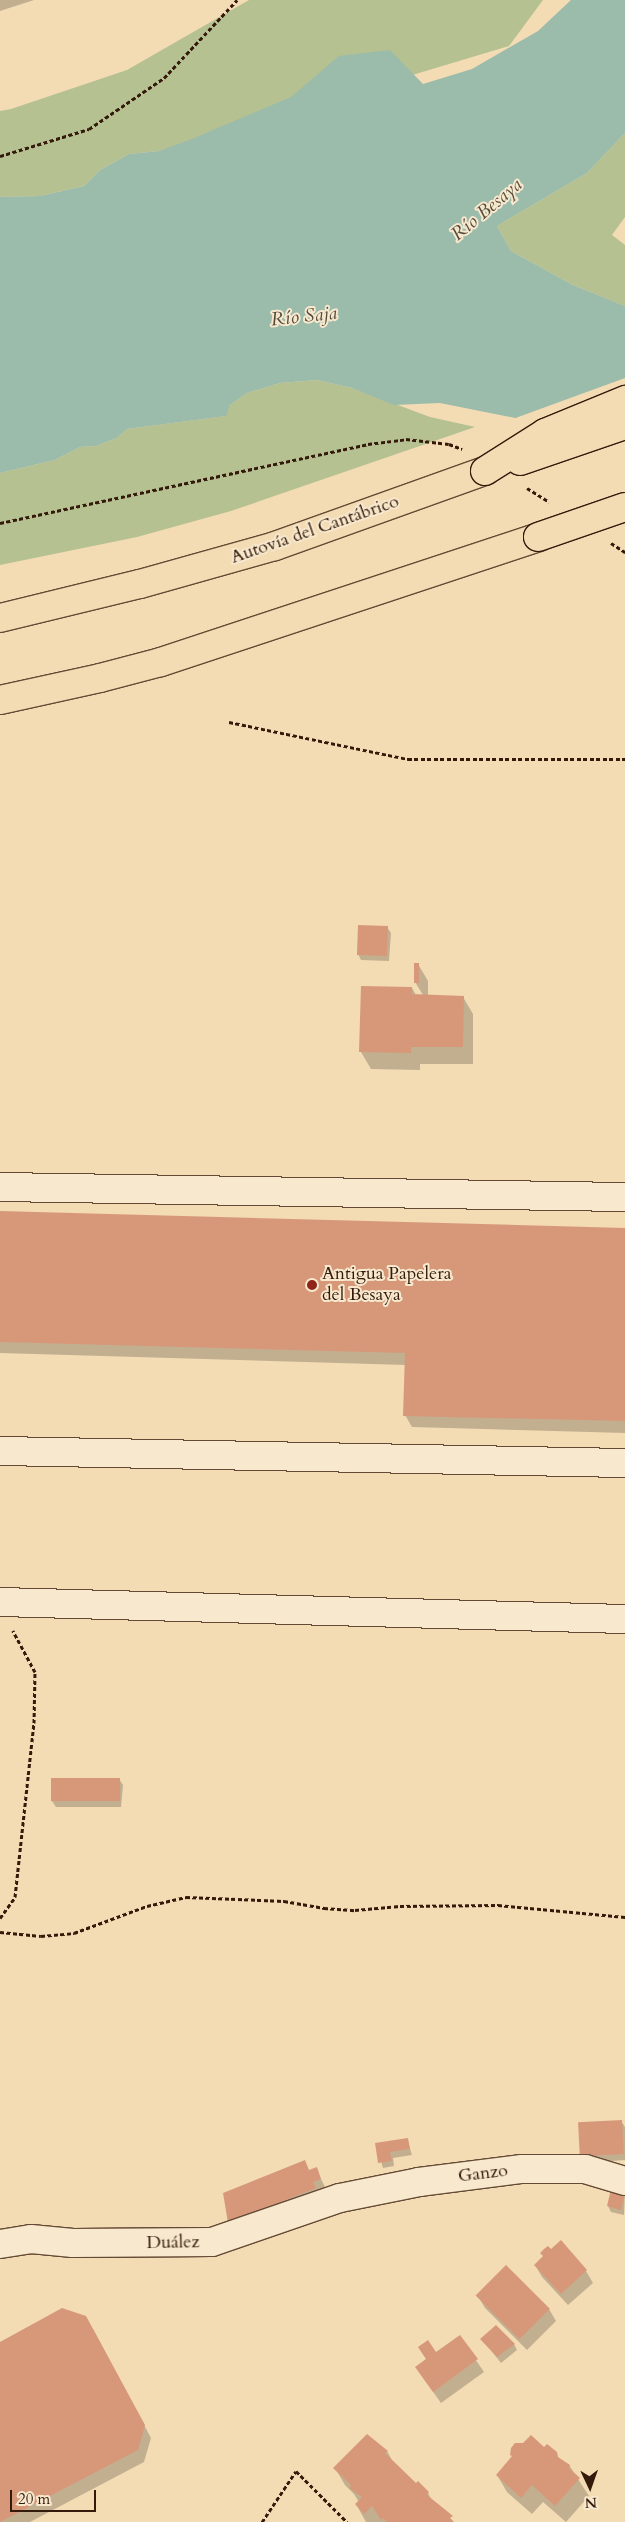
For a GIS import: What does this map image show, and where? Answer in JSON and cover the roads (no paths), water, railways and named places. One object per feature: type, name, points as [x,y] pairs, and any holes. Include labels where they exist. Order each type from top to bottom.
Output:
[{"type":"highway","points":[[485,471],[545,433],[625,400]]},
{"type":"highway","name":"Autovía del Cantábrico","points":[[0,618],[131,586],[275,546],[485,471],[527,460],[625,425]]},
{"type":"highway","points":[[0,700],[100,678],[161,662],[625,507]]},
{"type":"highway","points":[[538,537],[607,526],[625,520]]},
{"type":"street","points":[[0,1187],[625,1197]]},
{"type":"street","points":[[0,1451],[625,1463]]},
{"type":"street","points":[[0,1602],[625,1619]]},
{"type":"street","name":"Ganzo","points":[[340,2198],[419,2182],[522,2169],[585,2169],[625,2181]]},
{"type":"street","name":"Duález","points":[[0,2244],[31,2239],[73,2243],[212,2242],[340,2198]]},
{"type":"water","points":[[571,0],[625,0],[625,133],[587,173],[497,226],[511,251],[573,285],[625,306],[625,460],[530,421],[440,403],[394,405],[352,388],[317,380],[280,383],[247,393],[230,405],[226,416],[127,429],[117,438],[96,446],[80,447],[55,460],[0,473],[0,197],[40,196],[84,186],[100,170],[129,154],[159,151],[291,97],[339,56],[390,50],[423,84],[472,69],[538,31]]},
{"type":"place","name":"Antigua Papelera del Besaya","points":[[312,1285]]},
{"type":"water label","name":"Río Besaya","points":[[487,210]]},
{"type":"water label","name":"Río Saja","points":[[304,317]]}]
